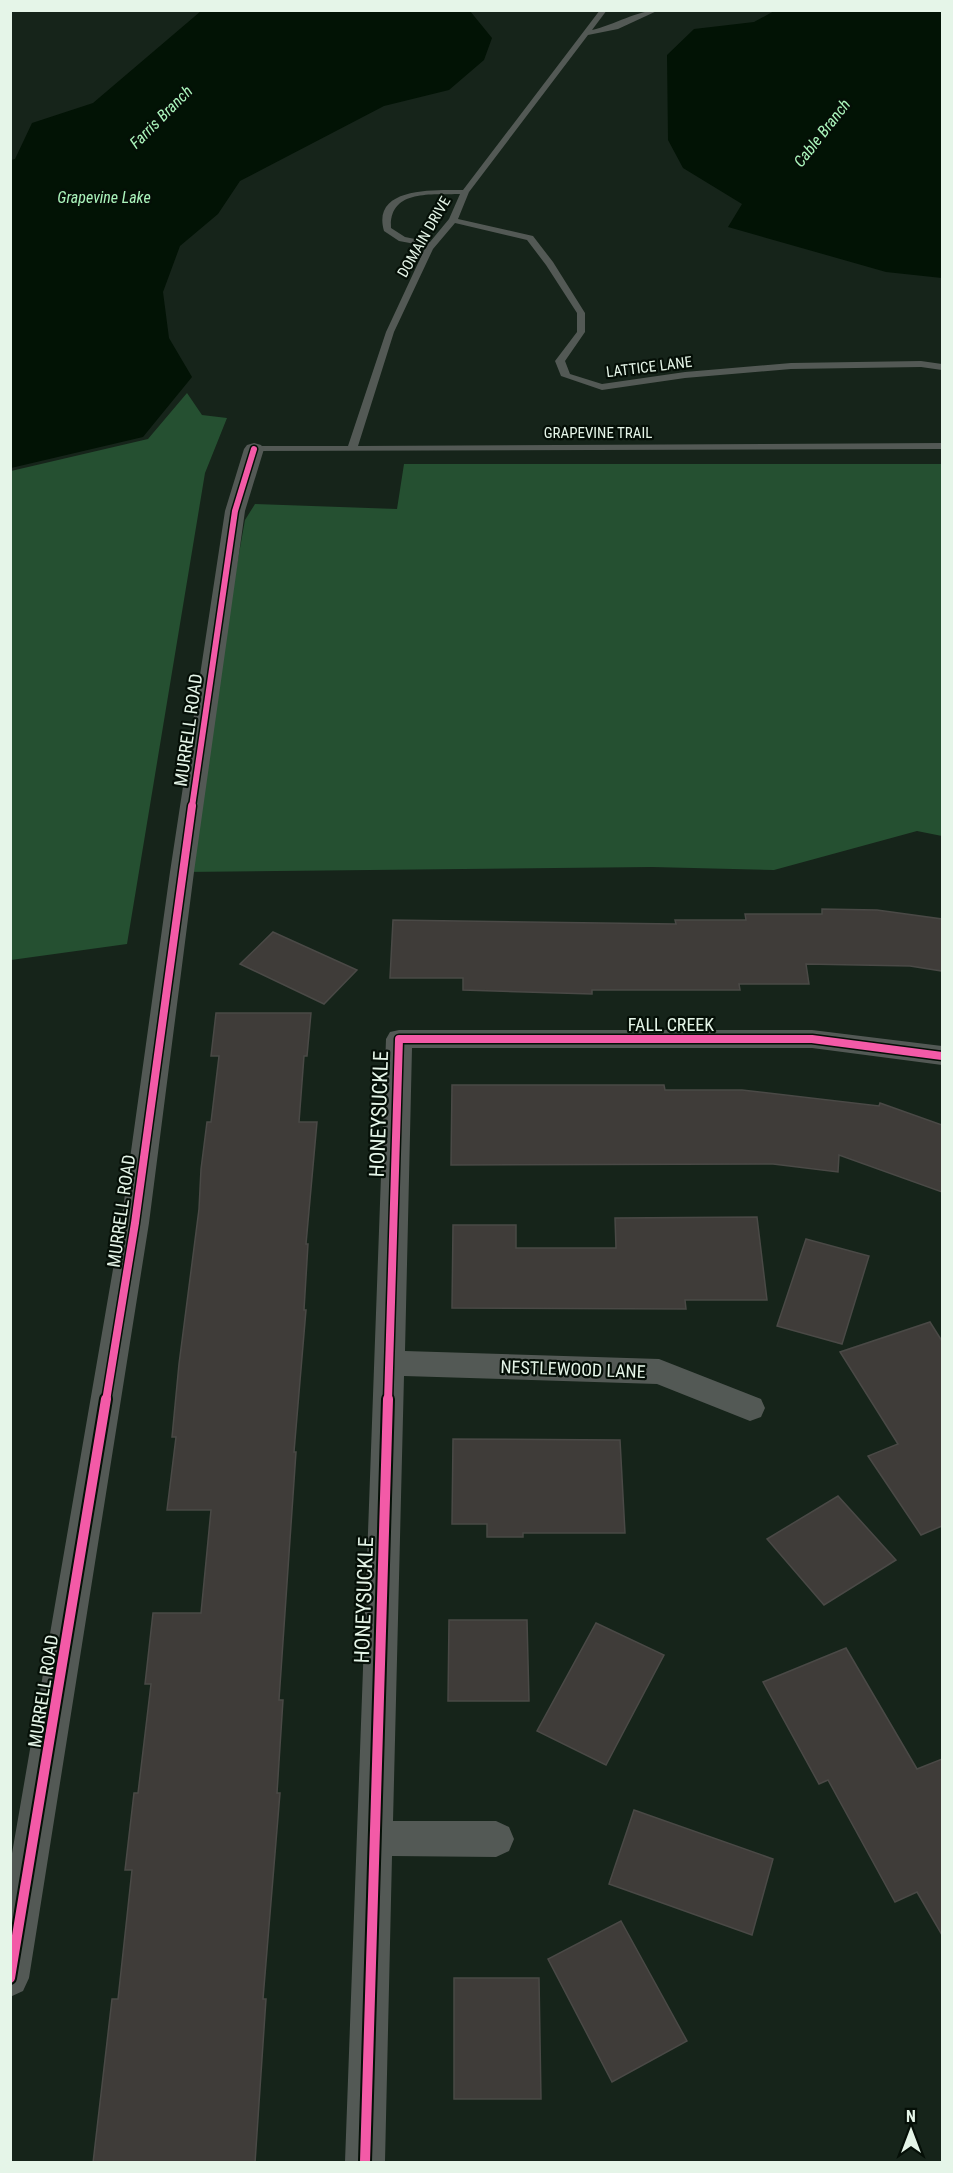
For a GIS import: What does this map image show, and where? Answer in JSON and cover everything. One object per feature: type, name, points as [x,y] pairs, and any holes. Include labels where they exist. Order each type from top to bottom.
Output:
[{"type":"street","name":"MURRELL ROAD","points":[[10,1978],[135,1223],[182,872],[235,511],[254,449]]},
{"type":"street","name":"FALL CREEK","points":[[399,1039],[812,1039],[942,1056]]},
{"type":"street","name":"HONEYSUCKLE","points":[[365,2163],[399,1039]]},
{"type":"street","name":"NESTLEWOOD LANE","points":[[389,1364],[659,1372],[750,1408]]},
{"type":"street","points":[[375,1838],[496,1839]]},
{"type":"lane","name":"DOMAIN DRIVE","points":[[352,449],[390,332],[432,245],[453,220],[465,192],[604,10]]},
{"type":"lane","points":[[585,34],[615,27],[656,10]]},
{"type":"lane","points":[[432,245],[402,239],[387,229],[385,220],[387,208],[397,198],[412,194],[465,192]]},
{"type":"lane","name":"LATTICE LANE","points":[[453,220],[530,238],[550,264],[581,314],[581,332],[560,361],[566,376],[602,387],[685,375],[791,366],[921,364],[942,367]]},
{"type":"lane","name":"GRAPEVINE TRAIL","points":[[254,449],[942,446]]},
{"type":"green space","points":[[187,393],[202,415],[227,418],[205,473],[127,944],[11,960],[11,471],[148,439]]},
{"type":"green space","points":[[404,464],[942,464],[942,836],[917,831],[774,870],[652,867],[182,872],[245,520],[255,504],[397,509]]},
{"type":"water","name":"Cable Branch","points":[[776,10],[942,11],[942,278],[886,272],[728,227],[742,204],[683,168],[668,140],[667,55],[694,29],[754,22]]},
{"type":"water","name":"Grapevine Lake","points":[[201,11],[470,11],[492,38],[484,60],[449,90],[384,106],[240,181],[218,214],[180,246],[163,292],[169,338],[192,377],[143,437],[11,468],[11,160],[15,159],[32,123],[93,103]]},
{"type":"building","points":[[822,909],[877,910],[942,919],[942,971],[910,966],[806,964],[809,984],[739,984],[740,990],[592,990],[592,994],[463,990],[463,978],[390,978],[393,920],[676,924],[675,920],[746,920],[745,914],[822,914]]},
{"type":"building","points":[[273,932],[357,970],[324,1004],[240,964]]},
{"type":"building","points":[[216,1013],[311,1013],[307,1056],[304,1056],[299,1122],[317,1122],[306,1244],[308,1244],[304,1310],[306,1310],[294,1452],[296,1452],[279,1700],[283,1700],[277,1793],[280,1793],[263,1999],[266,1999],[255,2163],[93,2163],[112,1999],[118,1999],[132,1870],[125,1870],[134,1793],[138,1793],[151,1684],[145,1684],[153,1613],[201,1613],[211,1510],[167,1510],[176,1437],[172,1437],[179,1364],[199,1209],[201,1169],[207,1122],[211,1122],[219,1056],[211,1056]]},
{"type":"building","points":[[452,1085],[664,1085],[665,1090],[742,1090],[879,1106],[880,1103],[942,1125],[942,1192],[839,1155],[838,1172],[773,1164],[451,1165]]},
{"type":"building","points":[[757,1217],[767,1300],[685,1300],[686,1309],[452,1308],[453,1225],[516,1225],[516,1248],[616,1248],[615,1218]]},
{"type":"building","points":[[806,1239],[869,1256],[842,1344],[777,1326]]},
{"type":"building","points":[[930,1322],[942,1341],[942,1526],[921,1535],[868,1456],[898,1444],[840,1352]]},
{"type":"building","points":[[453,1439],[620,1440],[625,1533],[523,1533],[523,1537],[487,1537],[487,1524],[452,1524]]},
{"type":"building","points":[[838,1496],[896,1560],[824,1605],[767,1539]]},
{"type":"building","points":[[449,1620],[527,1620],[529,1701],[448,1701]]},
{"type":"building","points":[[596,1623],[664,1655],[606,1765],[537,1731]]},
{"type":"building","points":[[846,1648],[917,1769],[942,1759],[942,1935],[917,1892],[895,1902],[828,1780],[819,1784],[763,1682]]},
{"type":"building","points":[[634,1810],[773,1859],[752,1935],[609,1884]]},
{"type":"building","points":[[621,1921],[687,2041],[612,2082],[548,1959]]},
{"type":"building","points":[[454,1978],[539,1978],[541,2099],[454,2099]]},
{"type":"cycle path","points":[[10,1978],[135,1223],[182,872],[235,511],[254,449]]},
{"type":"cycle path","points":[[365,2162],[399,1039],[812,1039],[942,1056]]},
{"type":"water label","name":"Farris Branch","points":[[161,117]]}]
